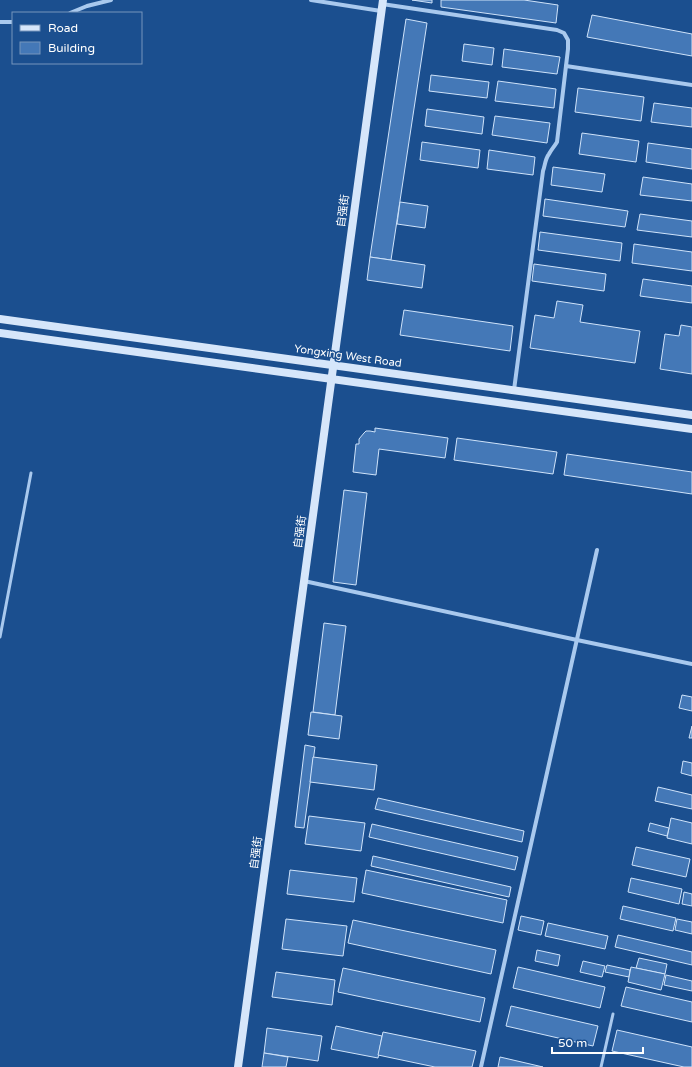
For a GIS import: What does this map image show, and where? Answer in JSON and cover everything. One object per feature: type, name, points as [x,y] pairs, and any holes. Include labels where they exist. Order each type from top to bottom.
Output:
[{"type":"main road","name":"自强街","points":[[238,1067],[382,5]]},
{"type":"main road","name":"Yongxing West Road","points":[[0,319],[692,415]]},
{"type":"main road","points":[[0,333],[692,429]]},
{"type":"street","points":[[72,12],[87,6],[111,0]]},
{"type":"street","points":[[311,0],[382,5],[557,30],[564,33],[568,40],[557,142],[554,149],[549,152],[543,171],[514,390]]},
{"type":"street","points":[[0,22],[12,22]]},
{"type":"street","points":[[566,66],[692,85]]},
{"type":"street","points":[[481,1067],[597,550]]},
{"type":"street","points":[[304,581],[692,664]]},
{"type":"lane","points":[[0,637],[31,474]]},
{"type":"lane","points":[[601,1067],[613,1014]]},
{"type":"building","points":[[412,0],[432,0],[432,3]]},
{"type":"building","points":[[441,0],[524,0],[558,5],[556,23],[441,7]]},
{"type":"building","points":[[592,15],[692,34],[692,56],[587,37]]},
{"type":"building","points":[[406,19],[427,23],[391,260],[370,257]]},
{"type":"building","points":[[464,44],[494,48],[492,65],[462,61]]},
{"type":"building","points":[[504,49],[560,57],[557,74],[502,67]]},
{"type":"building","points":[[431,75],[489,82],[487,98],[429,91]]},
{"type":"building","points":[[498,81],[556,89],[554,108],[495,101]]},
{"type":"building","points":[[578,88],[644,97],[641,121],[575,112]]},
{"type":"building","points":[[654,103],[692,108],[692,127],[651,122]]},
{"type":"building","points":[[427,109],[484,117],[482,134],[425,126]]},
{"type":"building","points":[[495,116],[550,123],[547,143],[492,135]]},
{"type":"building","points":[[582,133],[639,141],[636,162],[579,154]]},
{"type":"building","points":[[422,142],[480,150],[478,168],[420,160]]},
{"type":"building","points":[[648,143],[692,149],[692,169],[646,162]]},
{"type":"building","points":[[489,150],[535,157],[533,175],[487,169]]},
{"type":"building","points":[[553,167],[605,174],[602,192],[551,185]]},
{"type":"building","points":[[643,177],[692,184],[692,201],[640,195]]},
{"type":"building","points":[[545,199],[628,211],[625,227],[543,216]]},
{"type":"building","points":[[400,202],[428,206],[425,228],[397,224]]},
{"type":"building","points":[[640,214],[692,221],[692,237],[637,230]]},
{"type":"building","points":[[540,232],[622,243],[620,261],[538,250]]},
{"type":"building","points":[[634,244],[692,252],[692,271],[632,263]]},
{"type":"building","points":[[370,257],[425,265],[422,288],[367,280]]},
{"type":"building","points":[[534,264],[606,274],[604,291],[532,281]]},
{"type":"building","points":[[643,279],[692,286],[692,303],[640,296]]},
{"type":"building","points":[[557,301],[583,305],[580,322],[640,331],[635,363],[530,348],[535,315],[554,318]]},
{"type":"building","points":[[404,310],[513,326],[510,351],[400,335]]},
{"type":"building","points":[[681,325],[692,327],[692,374],[660,369],[665,334],[679,336]]},
{"type":"building","points":[[375,428],[448,438],[445,458],[379,449],[376,475],[353,472],[356,444],[359,444],[359,439],[366,431],[375,432]]},
{"type":"building","points":[[457,438],[557,452],[553,474],[454,460]]},
{"type":"building","points":[[567,454],[692,472],[692,494],[564,475]]},
{"type":"building","points":[[344,490],[367,493],[356,585],[333,582]]},
{"type":"building","points":[[324,623],[346,626],[335,715],[313,712]]},
{"type":"building","points":[[682,695],[692,697],[692,711],[679,708]]},
{"type":"building","points":[[311,712],[342,716],[339,739],[308,735]]},
{"type":"building","points":[[692,726],[692,738],[689,738]]},
{"type":"building","points":[[305,745],[315,747],[304,828],[295,827]]},
{"type":"building","points":[[313,757],[377,765],[374,790],[310,782]]},
{"type":"building","points":[[683,761],[692,763],[692,776],[681,773]]},
{"type":"building","points":[[658,787],[692,795],[692,809],[655,801]]},
{"type":"building","points":[[378,798],[524,831],[522,842],[375,809]]},
{"type":"building","points":[[309,816],[365,823],[361,851],[305,844]]},
{"type":"building","points":[[671,818],[692,823],[692,844],[667,838]]},
{"type":"building","points":[[650,823],[669,828],[667,836],[648,831]]},
{"type":"building","points":[[372,824],[518,857],[515,870],[369,837]]},
{"type":"building","points":[[636,847],[690,859],[686,877],[632,865]]},
{"type":"building","points":[[373,856],[511,887],[509,897],[371,866]]},
{"type":"building","points":[[290,870],[357,878],[354,902],[287,894]]},
{"type":"building","points":[[366,870],[507,900],[503,923],[362,893]]},
{"type":"building","points":[[631,878],[682,889],[679,904],[628,892]]},
{"type":"building","points":[[684,892],[692,894],[692,906],[682,904]]},
{"type":"building","points":[[623,906],[676,918],[673,931],[620,919]]},
{"type":"building","points":[[521,916],[544,921],[541,935],[518,930]]},
{"type":"building","points":[[286,919],[347,926],[343,956],[282,949]]},
{"type":"building","points":[[677,919],[692,922],[692,934],[675,930]]},
{"type":"building","points":[[353,920],[496,950],[491,974],[348,943]]},
{"type":"building","points":[[548,923],[608,936],[605,949],[545,936]]},
{"type":"building","points":[[618,935],[692,952],[692,965],[615,947]]},
{"type":"building","points":[[537,950],[560,955],[558,966],[535,961]]},
{"type":"building","points":[[639,958],[667,964],[665,974],[636,968]]},
{"type":"building","points":[[583,961],[605,966],[602,977],[580,972]]},
{"type":"building","points":[[607,965],[630,970],[629,977],[605,972]]},
{"type":"building","points":[[518,967],[605,987],[600,1008],[513,988]]},
{"type":"building","points":[[631,967],[665,974],[661,990],[628,982]]},
{"type":"building","points":[[343,968],[485,998],[480,1022],[338,992]]},
{"type":"building","points":[[276,972],[335,980],[332,1005],[272,997]]},
{"type":"building","points":[[666,975],[692,981],[692,991],[664,985]]},
{"type":"building","points":[[626,987],[692,1002],[692,1022],[621,1006]]},
{"type":"building","points":[[511,1006],[598,1026],[593,1046],[506,1026]]},
{"type":"building","points":[[336,1026],[382,1036],[378,1058],[331,1049]]},
{"type":"building","points":[[267,1028],[322,1036],[318,1061],[264,1053]]},
{"type":"building","points":[[617,1030],[692,1047],[692,1067],[684,1067],[612,1051]]},
{"type":"building","points":[[383,1032],[476,1051],[472,1067],[435,1067],[378,1055]]},
{"type":"building","points":[[264,1053],[288,1057],[286,1067],[262,1067]]},
{"type":"building","points":[[500,1057],[543,1067],[498,1067]]}]
